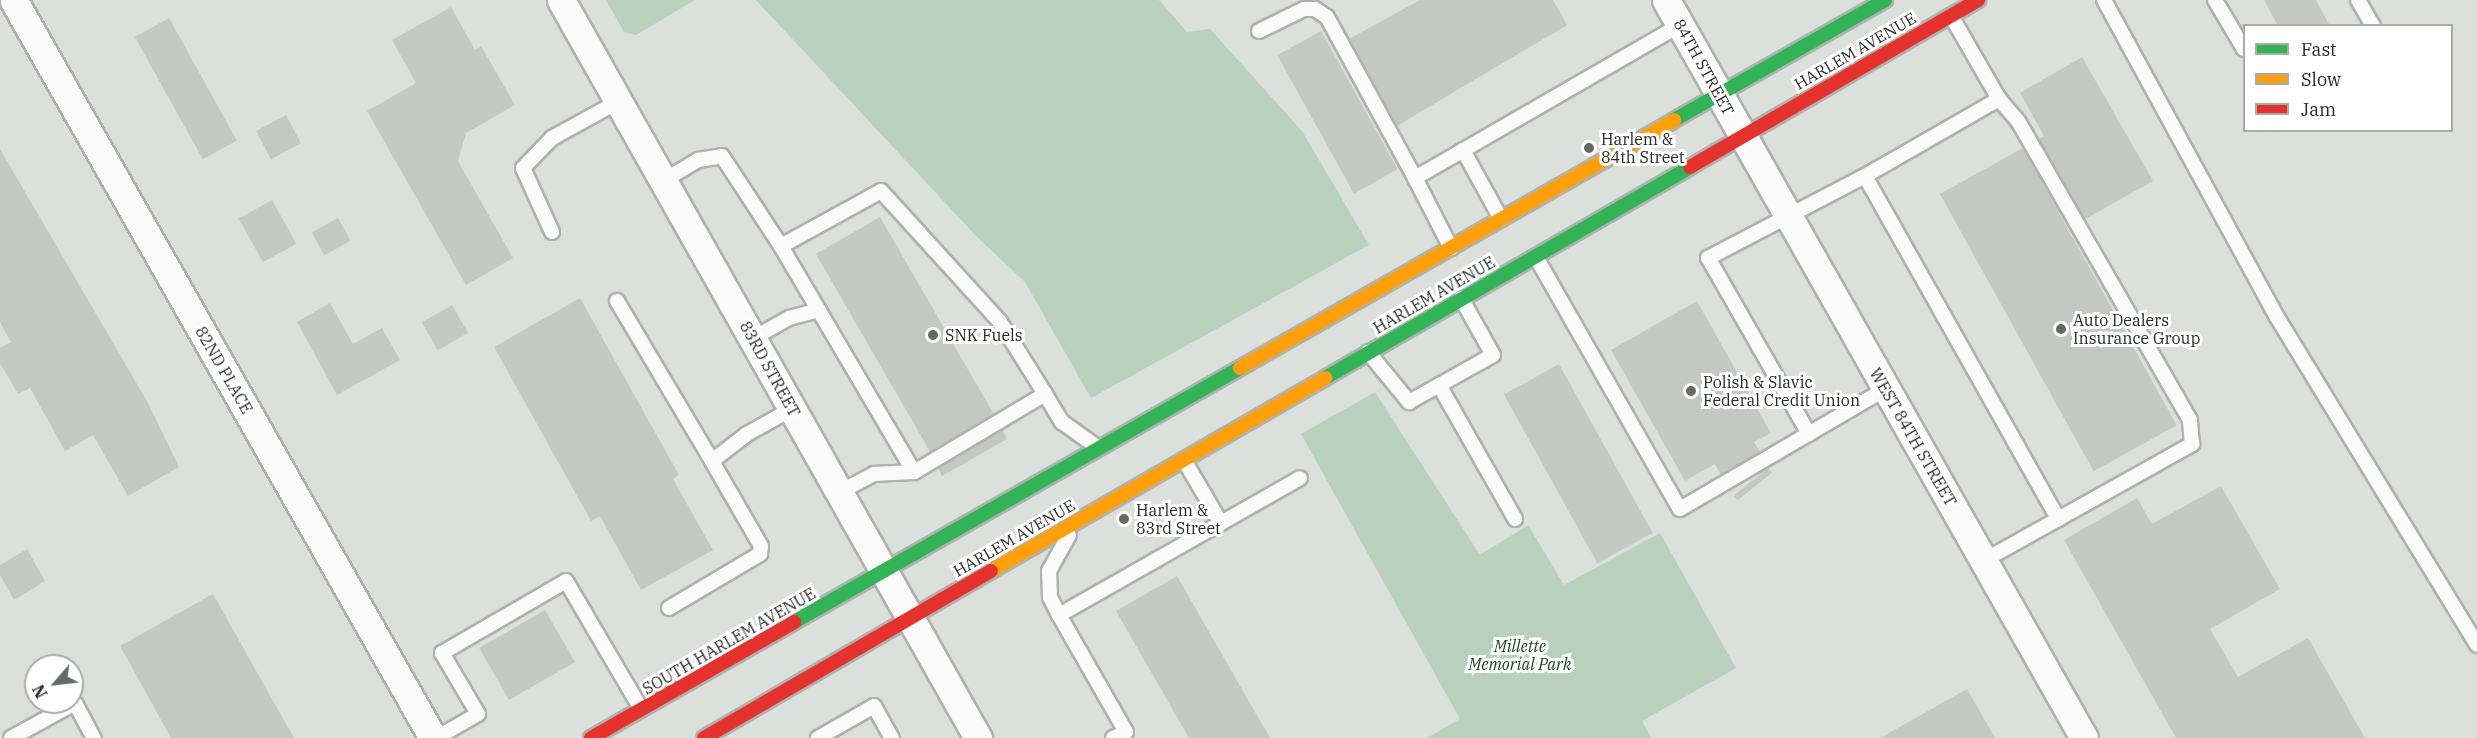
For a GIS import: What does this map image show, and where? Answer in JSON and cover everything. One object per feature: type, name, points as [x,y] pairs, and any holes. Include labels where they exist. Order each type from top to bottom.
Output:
[{"type":"main road","name":"HARLEM AVENUE","points":[[882,572],[1885,0]]},
{"type":"main road","name":"HARLEM AVENUE","points":[[908,618],[1978,0]]},
{"type":"main road","name":"SOUTH HARLEM AVENUE","points":[[591,738],[882,572]]},
{"type":"main road","points":[[704,738],[723,732],[908,618]]},
{"type":"street","name":"83RD STREET","points":[[561,0],[882,572],[978,738]]},
{"type":"street","name":"84TH STREET","points":[[1666,0],[1742,135]]},
{"type":"street","name":"82ND PLACE","points":[[10,4],[435,738]]},
{"type":"street","name":"WEST 84TH STREET","points":[[1742,135],[2084,738]]},
{"type":"lane","points":[[2104,0],[2277,317],[2477,645]]},
{"type":"lane","points":[[2215,0],[2243,47]]},
{"type":"lane","points":[[2358,0],[2372,24]]},
{"type":"lane","points":[[1259,31],[1304,9],[1315,9],[1327,17],[1451,248]]},
{"type":"lane","points":[[1950,16],[1999,99],[2018,121],[2190,420],[2192,444],[1983,561]]},
{"type":"lane","points":[[1415,178],[1680,25]]},
{"type":"lane","points":[[1809,434],[1708,258],[1865,176],[1999,99]]},
{"type":"lane","points":[[552,232],[523,168],[552,138],[619,101]]},
{"type":"lane","points":[[1463,150],[1501,219]]},
{"type":"lane","points":[[663,181],[698,160],[722,156],[781,246],[914,472]]},
{"type":"lane","points":[[1865,176],[2058,519]]},
{"type":"lane","points":[[781,246],[881,190],[1000,322],[1062,422],[1098,449]]},
{"type":"lane","points":[[1535,255],[1680,509],[1886,389]]},
{"type":"lane","points":[[1368,352],[1409,402],[1493,355],[1461,298]]},
{"type":"lane","points":[[617,301],[761,546],[760,554],[669,608]]},
{"type":"lane","points":[[752,339],[789,318],[819,310]]},
{"type":"lane","points":[[1438,385],[1515,519]]},
{"type":"lane","points":[[838,493],[874,474],[914,472],[1045,394]]},
{"type":"lane","points":[[712,460],[747,434],[792,409]]},
{"type":"lane","points":[[1184,459],[1221,523]]},
{"type":"lane","points":[[1059,615],[1300,478]]},
{"type":"lane","points":[[1076,522],[1049,571],[1050,597],[1126,732],[1113,738]]},
{"type":"lane","points":[[435,738],[478,714],[442,653],[566,581],[641,710]]},
{"type":"lane","points":[[11,738],[75,703],[94,738]]},
{"type":"lane","points":[[818,738],[874,706],[892,738]]},
{"type":"green space","points":[[606,0],[695,0],[636,35],[624,32]]},
{"type":"green space","points":[[756,0],[1159,0],[1187,32],[1210,29],[1302,131],[1369,245],[1091,398],[1025,282],[977,237]]},
{"type":"green space","name":"Millette Memorial Park","points":[[1375,392],[1480,555],[1528,525],[1564,585],[1660,533],[1736,668],[1642,721],[1651,738],[1427,738],[1460,719],[1301,434]]},
{"type":"building","points":[[1420,0],[1553,0],[1567,25],[1397,126],[1349,39]]},
{"type":"building","points":[[2264,0],[2316,0],[2329,24],[2277,24]]},
{"type":"building","points":[[451,7],[475,50],[481,46],[515,105],[466,133],[458,161],[513,258],[466,285],[367,111],[416,83],[392,40]]},
{"type":"building","points":[[169,18],[237,140],[203,159],[135,37]]},
{"type":"building","points":[[1321,31],[1398,169],[1354,193],[1277,55]]},
{"type":"building","points":[[2082,57],[2153,181],[2085,219],[2039,139],[2044,136],[2020,93]]},
{"type":"building","points":[[286,115],[301,143],[271,159],[256,131]]},
{"type":"building","points":[[2023,148],[2177,425],[2094,471],[1940,194]]},
{"type":"building","points":[[0,149],[148,403],[179,467],[128,496],[93,435],[65,451],[30,388],[18,394],[0,363],[0,348],[11,342],[0,322]]},
{"type":"building","points":[[272,200],[296,244],[263,262],[239,218]]},
{"type":"building","name":"SNK Fuels","points":[[880,217],[994,414],[930,451],[816,254]]},
{"type":"building","points":[[338,218],[351,241],[324,255],[312,233]]},
{"type":"building","points":[[580,298],[679,475],[673,479],[713,550],[641,590],[600,516],[591,521],[494,347]]},
{"type":"building","name":"Polish & Slavic Federal Credit Union","points":[[1697,301],[1771,433],[1754,442],[1760,452],[1721,475],[1715,464],[1685,481],[1611,350]]},
{"type":"building","points":[[330,303],[353,344],[382,328],[400,360],[337,395],[297,322]]},
{"type":"building","points":[[452,305],[468,333],[438,350],[422,322]]},
{"type":"building","points":[[1559,364],[1653,533],[1597,563],[1504,395]]},
{"type":"building","points":[[1002,430],[1007,439],[942,476],[938,468]]},
{"type":"building","points":[[1768,468],[1772,473],[1738,500],[1734,496]]},
{"type":"building","points":[[2221,486],[2280,589],[2210,629],[2238,677],[2308,638],[2365,738],[2176,738],[2064,540],[2137,498],[2152,524]]},
{"type":"building","points":[[27,549],[45,581],[14,600],[0,575],[0,565]]},
{"type":"building","points":[[1177,576],[1270,738],[1189,738],[1116,611]]},
{"type":"building","points":[[213,594],[294,738],[171,738],[120,646]]},
{"type":"building","points":[[545,610],[575,662],[509,700],[479,648]]},
{"type":"building","points":[[1967,689],[1995,738],[1880,738]]},
{"type":"traffic: fast","points":[[1674,120],[1885,0]]},
{"type":"traffic: fast","points":[[1325,378],[1690,167]]},
{"type":"traffic: fast","points":[[794,622],[1240,368]]},
{"type":"traffic: slow","points":[[1240,368],[1674,120]]},
{"type":"traffic: slow","points":[[991,571],[1325,378]]},
{"type":"traffic: jam","points":[[1690,167],[1978,0]]},
{"type":"traffic: jam","points":[[704,738],[991,571]]},
{"type":"traffic: jam","points":[[591,738],[794,622]]},
{"type":"place","name":"Harlem & 84th Street","points":[[1589,148]]},
{"type":"place","name":"Auto Dealers Insurance Group","points":[[2061,329]]},
{"type":"place","name":"SNK Fuels","points":[[933,335]]},
{"type":"place","name":"Polish & Slavic Federal Credit Union","points":[[1691,391]]},
{"type":"place","name":"Harlem & 83rd Street","points":[[1124,519]]}]
